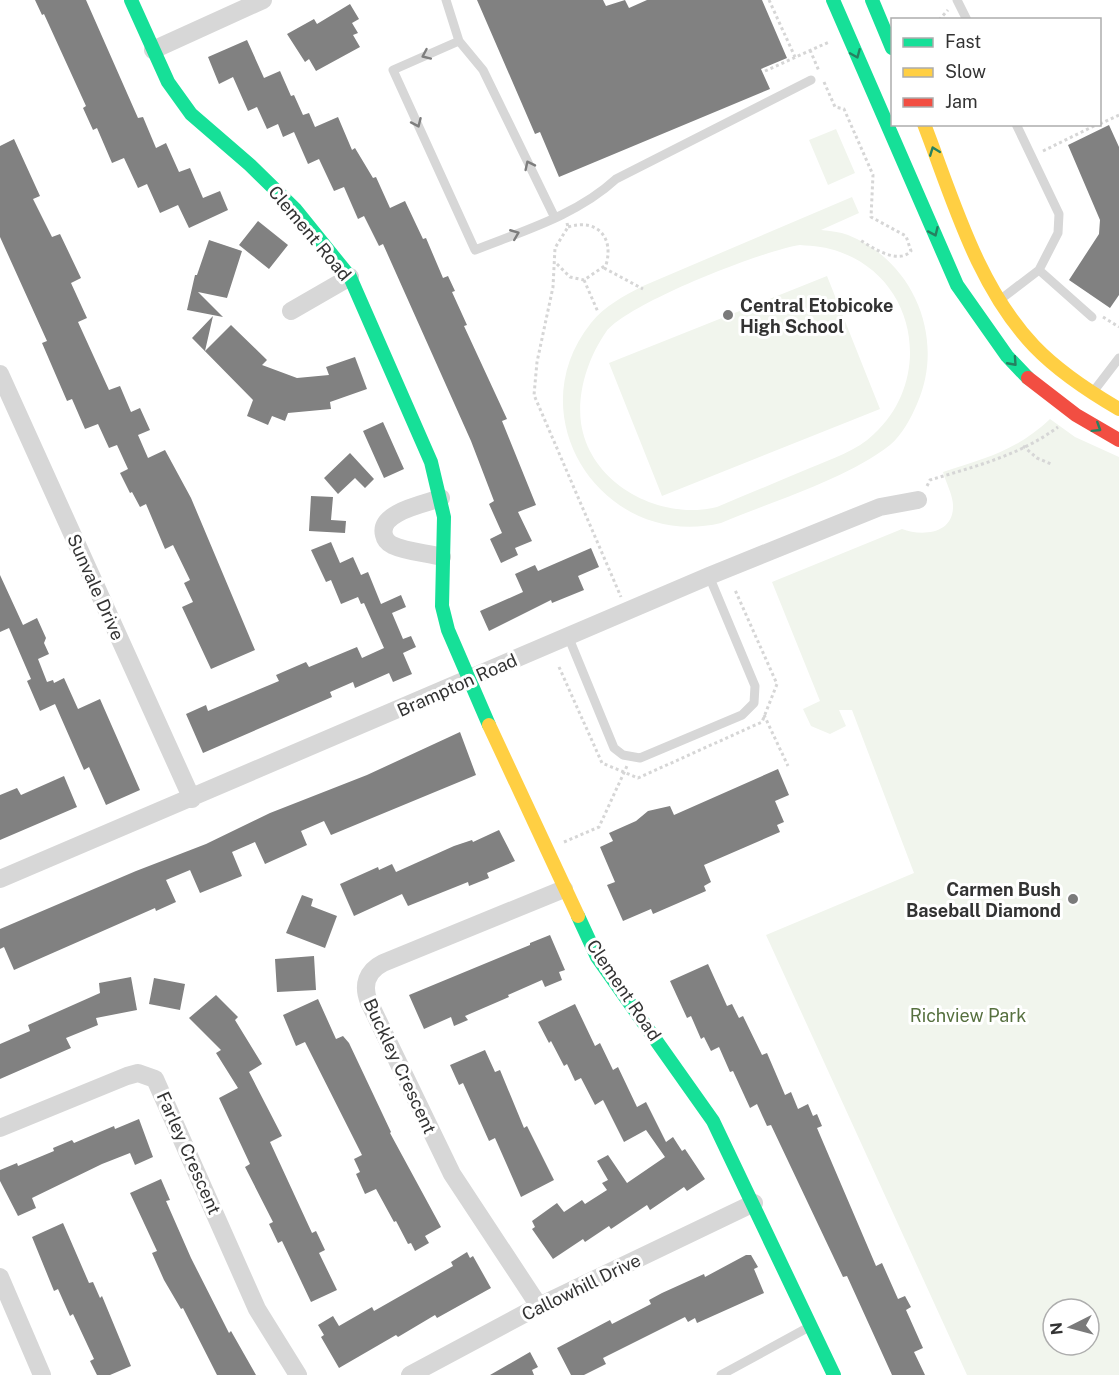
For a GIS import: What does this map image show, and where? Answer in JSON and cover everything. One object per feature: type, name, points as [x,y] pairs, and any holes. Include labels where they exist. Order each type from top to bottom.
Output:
[{"type":"street","name":"Clement Road","points":[[131,0],[168,82],[191,114],[250,165],[295,209],[350,277],[432,462],[441,498],[444,528],[442,606],[448,630],[469,680],[597,957],[713,1121],[834,1375]]},
{"type":"street","points":[[153,50],[261,0]]},
{"type":"street","points":[[833,0],[957,285],[977,316],[1027,377],[1074,414],[1119,440]]},
{"type":"street","points":[[872,0],[891,46]]},
{"type":"street","points":[[925,126],[954,202],[1000,301],[1023,333],[1053,365],[1092,394],[1119,409]]},
{"type":"street","points":[[291,310],[350,277]]},
{"type":"street","points":[[977,316],[1000,301]]},
{"type":"street","name":"Sunvale Drive","points":[[0,374],[192,799]]},
{"type":"street","points":[[1074,414],[1092,394]]},
{"type":"street","points":[[441,498],[391,517],[385,523],[383,533],[392,545],[442,557]]},
{"type":"street","name":"Brampton Road","points":[[0,879],[120,826],[192,799],[709,576],[880,507],[918,500]]},
{"type":"street","name":"Buckley Crescent","points":[[538,1306],[439,1151],[367,998],[365,985],[370,973],[379,964],[564,889]]},
{"type":"street","name":"Farley Crescent","points":[[0,1128],[127,1076],[138,1073],[155,1079],[257,1309],[298,1375]]},
{"type":"street","name":"Callowhill Drive","points":[[410,1375],[439,1367],[538,1306],[754,1203]]},
{"type":"street","points":[[0,1277],[42,1375]]},
{"type":"lane","points":[[446,0],[459,41],[483,70],[559,215]]},
{"type":"lane","points":[[957,0],[966,18]]},
{"type":"lane","points":[[459,41],[393,70],[475,250],[596,197],[626,174],[812,80]]},
{"type":"lane","points":[[1000,301],[1039,270],[1058,233],[1059,214],[1017,126]]},
{"type":"lane","points":[[1039,270],[1097,317]]},
{"type":"lane","points":[[1092,394],[1119,358]]},
{"type":"lane","points":[[568,636],[614,748],[622,755],[631,758],[645,756],[742,715],[751,708],[756,697],[755,686],[709,576]]},
{"type":"lane","points":[[721,1375],[811,1326]]},
{"type":"path","points":[[769,0],[795,57]]},
{"type":"path","points":[[765,71],[822,45]]},
{"type":"path","points":[[810,50],[832,102],[837,108],[844,109],[873,175],[871,217],[906,236],[911,250],[901,256],[883,253],[860,240]]},
{"type":"path","points":[[1101,123],[1119,115]]},
{"type":"path","points":[[1031,156],[1095,126]]},
{"type":"path","points":[[559,215],[568,227]]},
{"type":"path","points":[[556,262],[570,277],[584,280],[604,268],[609,247],[602,233],[589,225],[568,227],[557,242],[550,303],[537,362],[534,394],[627,612]]},
{"type":"path","points":[[604,268],[643,289]]},
{"type":"path","points":[[584,280],[598,312]]},
{"type":"path","points":[[1097,317],[1119,327]]},
{"type":"path","points":[[918,500],[930,480],[967,471],[1023,446],[1058,427],[1074,414]]},
{"type":"path","points":[[1023,446],[1037,458],[1051,464]]},
{"type":"path","points":[[560,667],[602,763],[638,778],[762,722],[777,684],[735,590]]},
{"type":"path","points":[[756,697],[788,766]]},
{"type":"path","points":[[546,850],[598,827],[631,758]]},
{"type":"green space","points":[[836,129],[855,173],[828,185],[809,140]]},
{"type":"green space","points":[[852,197],[859,213],[821,230],[848,235],[871,247],[891,263],[906,283],[918,305],[925,329],[928,354],[925,379],[912,415],[890,445],[873,457],[831,479],[721,523],[679,526],[641,517],[609,497],[584,469],[568,435],[563,398],[570,360],[591,323],[608,306],[643,286]],"holes":[[[800,245],[835,250],[866,266],[887,285],[901,308],[908,333],[910,360],[905,387],[893,412],[874,434],[852,450],[717,507],[695,510],[652,503],[631,494],[613,481],[598,464],[587,445],[580,411],[585,376],[606,332],[619,320],[667,293],[728,267]]]},
{"type":"green space","points":[[827,276],[880,409],[662,496],[609,363]]},
{"type":"green space","name":"Richview Park","points":[[1050,419],[1075,437],[1119,457],[1119,1375],[967,1375],[766,935],[914,873],[852,710],[839,710],[846,726],[830,734],[811,726],[803,709],[820,701],[772,582],[902,529],[926,533],[941,528],[947,524],[953,508],[943,472],[1000,452],[1025,439]]},
{"type":"building","points":[[35,0],[86,0],[138,118],[143,117],[156,148],[166,143],[179,172],[190,168],[203,198],[220,191],[228,210],[189,228],[178,205],[160,213],[147,184],[138,188],[124,158],[112,163],[97,128],[93,130],[83,108],[86,106],[44,14],[42,15]]},
{"type":"building","points":[[477,0],[603,0],[606,6],[625,0],[629,8],[647,0],[762,0],[787,58],[761,69],[770,89],[559,177],[540,132],[535,134]]},
{"type":"building","points":[[350,4],[359,19],[352,23],[358,33],[353,35],[360,47],[316,71],[309,59],[305,62],[287,34],[314,19],[317,24]]},
{"type":"building","points":[[247,40],[264,78],[280,71],[291,96],[294,95],[303,115],[309,113],[315,127],[338,117],[352,150],[355,148],[373,178],[376,177],[390,208],[405,201],[423,239],[426,238],[443,278],[448,276],[455,291],[452,292],[467,325],[464,326],[507,419],[502,421],[536,505],[518,512],[532,541],[515,548],[518,555],[501,563],[490,539],[502,533],[489,504],[494,501],[471,441],[383,244],[379,246],[364,216],[358,219],[344,187],[334,191],[319,159],[308,164],[294,132],[283,137],[278,124],[267,129],[257,107],[248,111],[233,77],[219,84],[208,57]]},
{"type":"building","points":[[1109,125],[1119,147],[1119,295],[1110,308],[1069,280],[1099,234],[1100,220],[1068,145]]},
{"type":"building","points":[[14,139],[40,196],[33,199],[52,237],[60,234],[81,278],[71,283],[87,318],[78,322],[109,390],[120,386],[131,412],[140,408],[150,430],[138,435],[148,458],[165,450],[191,498],[255,650],[211,669],[182,607],[193,602],[184,583],[190,580],[173,545],[165,549],[146,504],[140,507],[132,492],[130,493],[120,473],[128,469],[117,445],[109,448],[98,424],[85,429],[72,399],[67,401],[42,343],[47,341],[0,237],[0,146]]},
{"type":"building","points":[[258,221],[288,245],[269,269],[239,245]]},
{"type":"building","points":[[209,240],[242,251],[227,298],[198,292],[223,317],[187,310],[195,275],[197,275]]},
{"type":"building","points":[[213,316],[205,351],[231,325],[267,360],[262,365],[297,378],[329,375],[326,367],[355,357],[367,389],[330,402],[331,409],[288,413],[285,421],[272,416],[268,425],[247,416],[253,400],[192,338]]},
{"type":"building","points":[[383,422],[404,469],[384,478],[363,431]]},
{"type":"building","points":[[350,453],[374,479],[365,488],[355,478],[338,494],[324,478]]},
{"type":"building","points":[[311,496],[333,497],[331,520],[346,521],[345,533],[309,531]]},
{"type":"building","points":[[331,542],[340,563],[353,557],[361,575],[368,572],[381,604],[401,595],[406,607],[392,613],[403,639],[411,636],[416,647],[403,653],[412,674],[393,682],[389,673],[355,688],[353,682],[330,692],[332,697],[203,753],[186,714],[206,705],[208,711],[279,681],[276,675],[306,662],[309,667],[357,647],[362,658],[384,648],[364,603],[361,604],[358,597],[341,604],[331,580],[326,582],[311,550]]},
{"type":"building","points":[[591,548],[599,567],[578,576],[584,590],[552,603],[551,600],[489,631],[480,611],[523,592],[515,574],[535,565],[538,571]]},
{"type":"building","points":[[0,575],[23,625],[37,618],[46,638],[44,643],[49,654],[38,659],[47,682],[53,680],[54,683],[64,678],[78,709],[100,699],[140,790],[106,805],[89,767],[84,770],[55,704],[40,711],[27,681],[31,679],[9,628],[0,632]]},
{"type":"building","points":[[460,732],[476,775],[331,835],[324,821],[301,831],[307,845],[265,864],[255,842],[232,852],[242,876],[200,893],[190,870],[166,880],[176,902],[156,911],[155,908],[14,970],[4,947],[0,949],[0,929],[206,844],[270,813],[367,775]]},
{"type":"building","points":[[778,769],[789,795],[775,801],[784,822],[777,825],[780,832],[704,865],[711,882],[704,886],[706,891],[653,914],[651,909],[623,921],[607,885],[615,882],[600,847],[613,841],[609,833],[636,821],[648,811],[670,806],[674,815]]},
{"type":"building","points":[[64,776],[77,807],[0,840],[0,795],[17,788],[21,795]]},
{"type":"building","points":[[499,830],[515,861],[487,873],[489,878],[469,886],[468,882],[408,906],[402,894],[354,916],[340,884],[378,867],[379,870],[392,864],[396,872],[454,846],[472,840],[473,842]]},
{"type":"building","points":[[302,895],[313,899],[311,906],[337,916],[325,948],[286,933]]},
{"type":"building","points":[[550,935],[565,970],[559,972],[562,980],[545,987],[542,980],[465,1016],[468,1020],[454,1026],[451,1017],[424,1029],[409,995]]},
{"type":"building","points":[[314,956],[316,990],[277,992],[275,959]]},
{"type":"building","points":[[708,964],[727,1006],[732,1004],[739,1018],[743,1016],[762,1055],[767,1053],[785,1095],[791,1092],[798,1109],[808,1104],[813,1116],[817,1114],[822,1126],[817,1128],[876,1266],[882,1263],[898,1299],[905,1296],[911,1307],[906,1310],[923,1348],[914,1352],[925,1375],[892,1375],[847,1276],[843,1277],[771,1125],[767,1126],[757,1104],[750,1108],[719,1047],[711,1051],[704,1037],[701,1039],[691,1016],[687,1018],[670,981]]},
{"type":"building","points":[[131,977],[137,1010],[96,1018],[98,1025],[66,1038],[71,1048],[0,1079],[0,1044],[30,1031],[28,1025],[100,993],[99,983]]},
{"type":"building","points":[[154,978],[185,984],[180,1010],[149,1004]]},
{"type":"building","points":[[216,995],[238,1017],[235,1020],[262,1064],[249,1072],[282,1136],[270,1142],[312,1233],[316,1231],[325,1250],[319,1253],[337,1290],[311,1302],[282,1241],[278,1243],[269,1224],[273,1222],[245,1167],[250,1164],[219,1098],[238,1088],[216,1053],[221,1050],[189,1018]]},
{"type":"building","points":[[318,999],[336,1039],[343,1036],[349,1043],[390,1133],[441,1227],[425,1236],[429,1243],[415,1251],[411,1243],[408,1244],[396,1221],[394,1222],[376,1189],[365,1194],[356,1174],[360,1172],[354,1159],[362,1155],[305,1042],[296,1046],[283,1015]]},
{"type":"building","points":[[575,1004],[595,1046],[600,1043],[613,1070],[618,1067],[637,1107],[646,1102],[666,1142],[673,1137],[682,1151],[685,1149],[705,1179],[687,1191],[684,1187],[650,1210],[647,1205],[611,1229],[609,1226],[585,1242],[583,1239],[553,1259],[532,1229],[535,1227],[532,1221],[557,1203],[564,1212],[582,1200],[585,1204],[607,1190],[602,1183],[608,1180],[597,1161],[608,1155],[627,1183],[665,1157],[646,1130],[624,1142],[603,1100],[595,1105],[581,1078],[575,1081],[567,1064],[564,1066],[551,1041],[549,1043],[538,1022]]},
{"type":"building","points":[[485,1050],[495,1072],[500,1070],[524,1128],[527,1126],[554,1180],[521,1197],[495,1138],[489,1141],[463,1083],[459,1085],[450,1065]]},
{"type":"building","points":[[139,1119],[153,1157],[135,1165],[130,1153],[102,1164],[32,1198],[36,1208],[18,1216],[0,1181],[0,1170],[17,1163],[18,1166],[54,1151],[53,1148],[72,1140],[74,1143],[114,1126],[115,1129]]},
{"type":"building","points":[[161,1179],[170,1200],[166,1201],[191,1258],[229,1333],[231,1331],[256,1375],[217,1375],[183,1308],[181,1309],[164,1280],[152,1253],[157,1251],[130,1193]]},
{"type":"building","points":[[63,1223],[89,1283],[93,1282],[100,1298],[102,1296],[131,1366],[110,1375],[97,1375],[90,1361],[94,1359],[73,1314],[70,1316],[58,1289],[54,1291],[32,1237]]},
{"type":"building","points":[[467,1252],[470,1258],[473,1256],[491,1288],[437,1318],[435,1315],[398,1337],[396,1335],[339,1368],[321,1337],[324,1335],[318,1325],[333,1316],[339,1326],[372,1307],[374,1311],[453,1266],[451,1262]]},
{"type":"building","points":[[746,1255],[751,1255],[758,1267],[754,1269],[764,1293],[697,1323],[695,1318],[688,1322],[685,1317],[603,1358],[606,1364],[584,1375],[571,1375],[557,1348],[610,1320],[612,1324],[651,1304],[649,1300],[662,1293],[704,1274],[705,1277]]},
{"type":"building","points":[[530,1352],[538,1367],[532,1370],[534,1375],[490,1375]]},
{"type":"traffic: fast","points":[[131,0],[168,82],[191,114],[250,165],[295,209],[350,277],[431,462],[444,517],[442,606],[448,630],[489,725]]},
{"type":"traffic: fast","points":[[833,0],[957,285],[1007,356],[1028,378]]},
{"type":"traffic: fast","points":[[872,0],[891,46]]},
{"type":"traffic: fast","points":[[578,916],[597,957],[713,1121],[834,1375]]},
{"type":"traffic: slow","points":[[925,126],[968,241],[997,297],[1014,322],[1053,364],[1085,388],[1119,409]]},
{"type":"traffic: slow","points":[[489,725],[578,916]]},
{"type":"traffic: jam","points":[[1028,378],[1076,415],[1119,440]]},
{"type":"place","name":"Central Etobicoke High School","points":[[728,315]]},
{"type":"place","name":"Carmen Bush Baseball Diamond","points":[[1073,899]]}]
